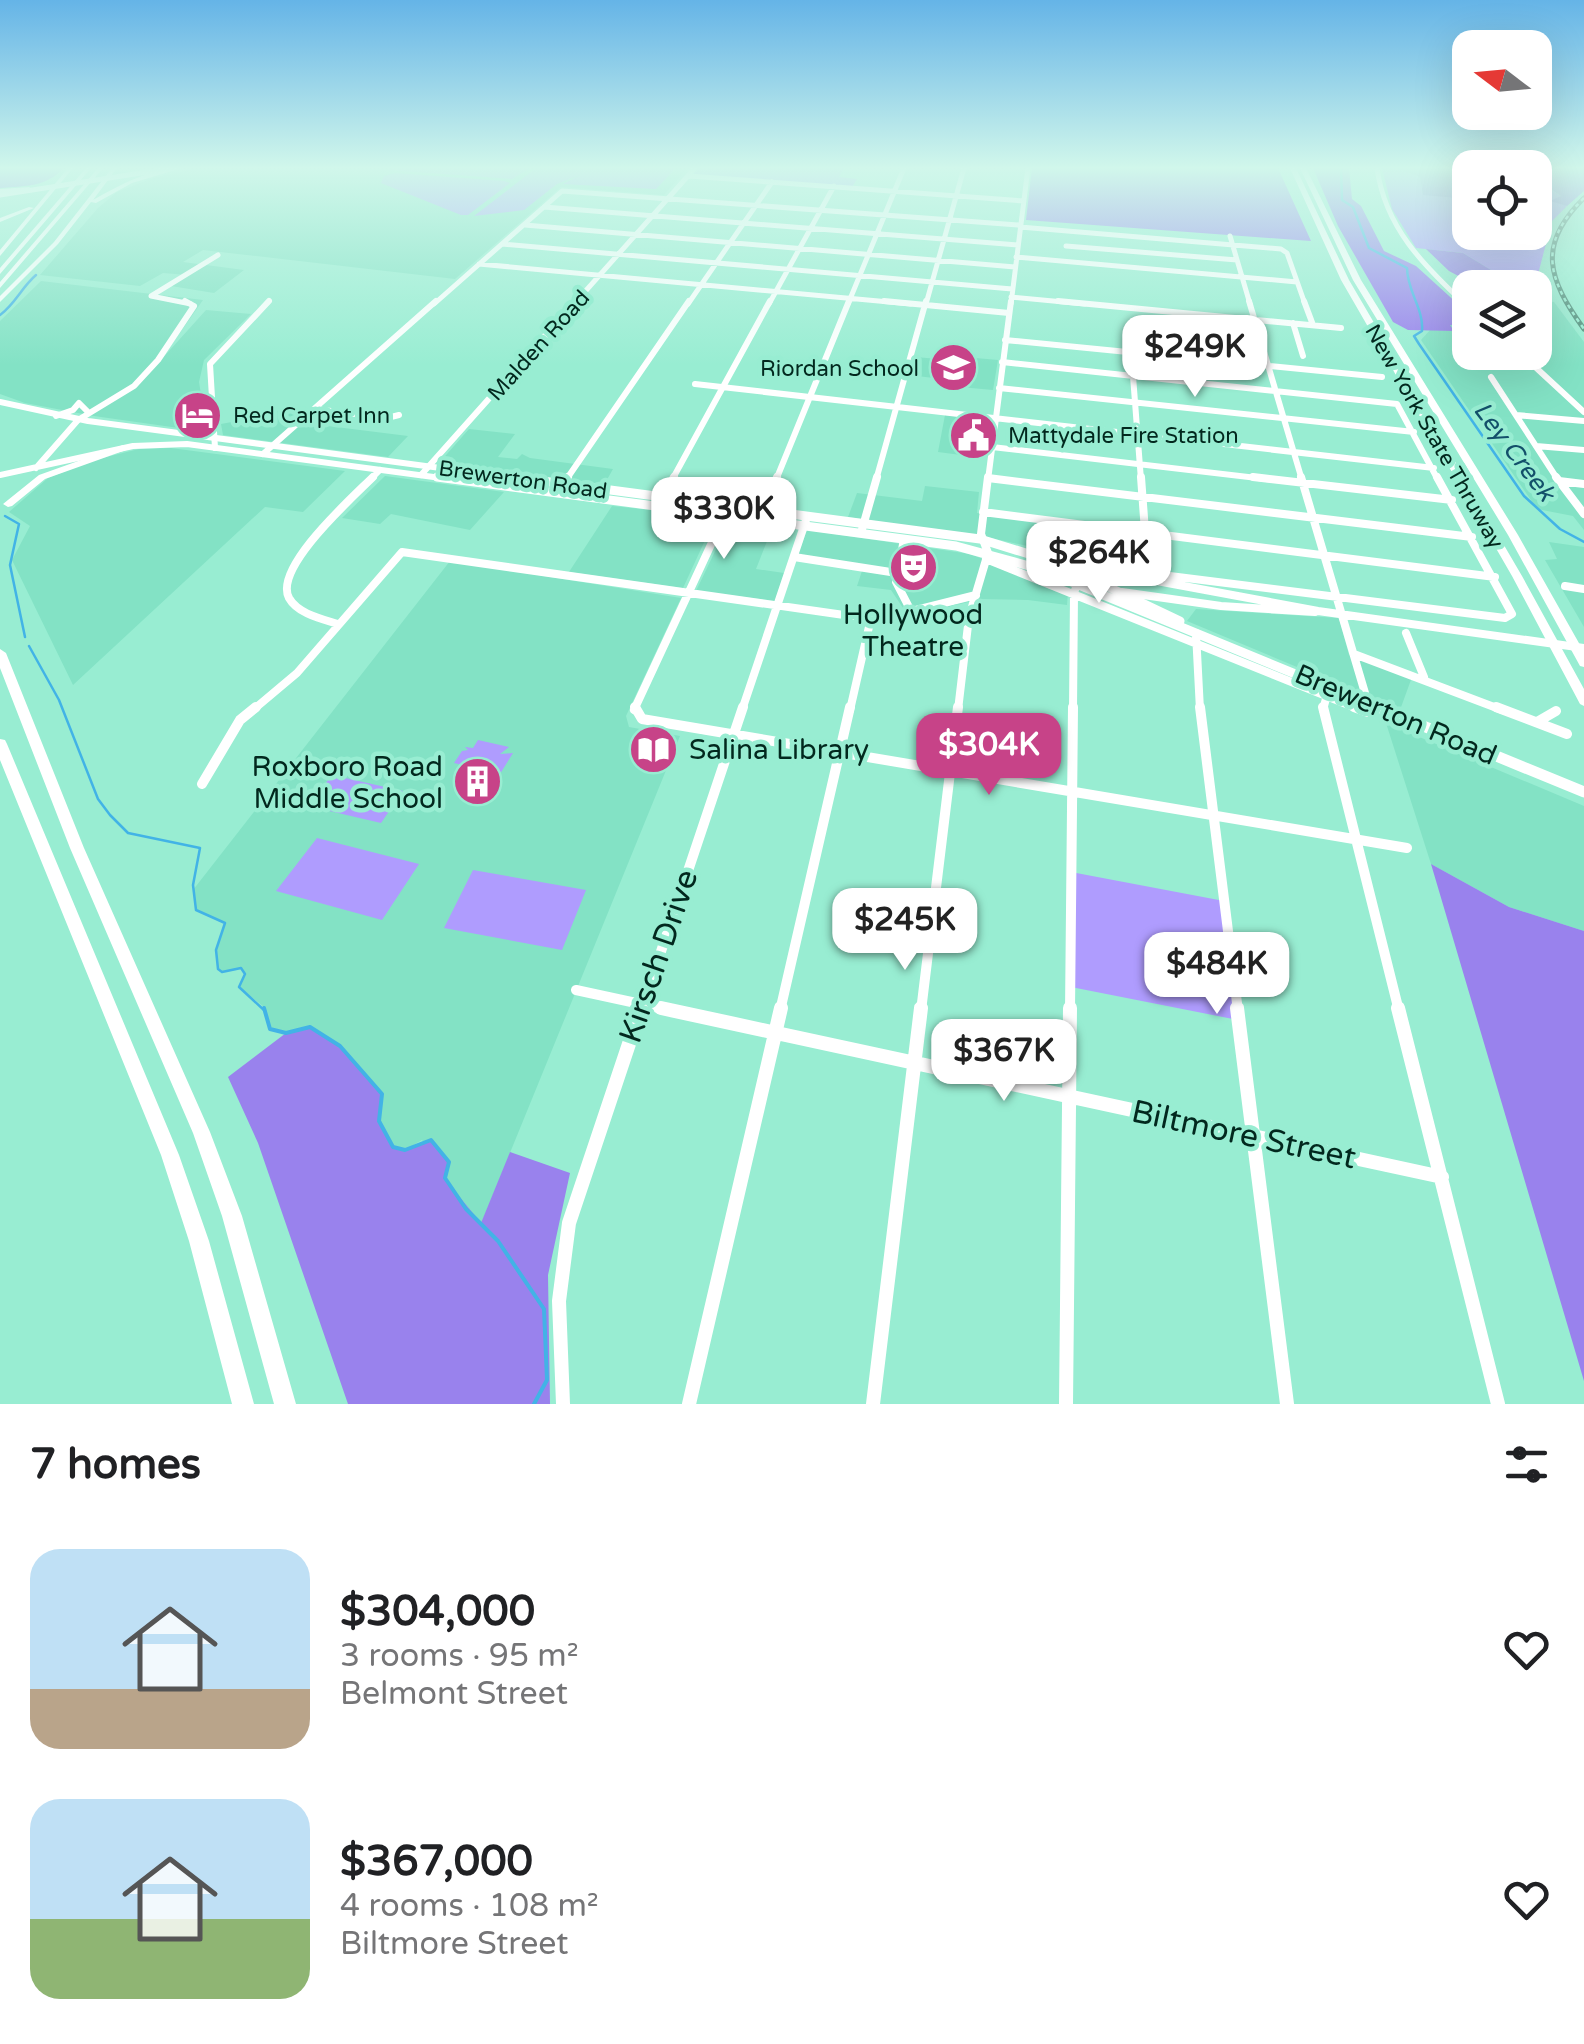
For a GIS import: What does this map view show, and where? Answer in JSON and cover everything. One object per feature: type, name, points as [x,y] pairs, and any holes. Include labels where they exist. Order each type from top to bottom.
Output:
[{"type":"highway","points":[[0,254],[17,234]]},
{"type":"highway","points":[[0,270],[21,234]]},
{"type":"highway","points":[[0,270],[32,234]]},
{"type":"highway","points":[[0,288],[46,234]]},
{"type":"highway","points":[[0,300],[62,234]]},
{"type":"highway","name":"New York State Thruway","points":[[1323,234],[1344,280],[1517,576],[1584,701]]},
{"type":"highway","name":"New York State Thruway","points":[[1335,234],[1357,280],[1531,566],[1584,663]]},
{"type":"highway","points":[[0,288],[43,255]]},
{"type":"highway","points":[[4,509],[42,477],[123,448]]},
{"type":"highway","points":[[4,509],[36,468]]},
{"type":"highway","points":[[1,652],[77,848],[200,1132],[232,1216],[285,1404]]},
{"type":"highway","points":[[0,744],[170,1155],[199,1241],[243,1404]]},
{"type":"main road","name":"Brewerton Road","points":[[0,401],[56,416],[263,454],[557,494],[660,502]]},
{"type":"main road","points":[[36,468],[78,420]]},
{"type":"main road","name":"Brewerton Road","points":[[0,475],[123,448],[215,443],[272,446],[863,529],[980,539],[1042,555],[1078,578],[1199,637],[1584,792]]},
{"type":"main road","name":"Brewerton Road","points":[[728,511],[764,511],[806,521]]},
{"type":"main road","name":"Brewerton Road","points":[[863,529],[1132,594],[1199,637]]},
{"type":"street","points":[[263,454],[514,234]]},
{"type":"street","points":[[630,234],[1015,267]]},
{"type":"street","name":"Malden Road","points":[[421,476],[636,234]]},
{"type":"street","points":[[557,494],[736,234]]},
{"type":"street","points":[[660,502],[808,234]]},
{"type":"street","points":[[871,234],[1018,245]]},
{"type":"street","points":[[764,511],[876,234]]},
{"type":"street","points":[[863,529],[946,234]]},
{"type":"street","points":[[874,1404],[950,772],[976,595],[987,556],[980,539],[1019,234]]},
{"type":"street","points":[[1066,234],[1066,262]]},
{"type":"street","points":[[1108,234],[1231,241],[1287,253],[1313,325]]},
{"type":"street","points":[[1399,234],[1452,289]]},
{"type":"street","points":[[1231,241],[1339,596],[1364,701]]},
{"type":"street","points":[[502,244],[932,282],[1341,328]]},
{"type":"street","points":[[1066,246],[1237,260]]},
{"type":"street","points":[[78,420],[142,378],[194,306],[150,296],[218,255]]},
{"type":"street","points":[[1016,257],[1298,282]]},
{"type":"street","points":[[479,264],[1009,313]]},
{"type":"street","points":[[215,443],[210,364],[269,300]]},
{"type":"street","points":[[1293,323],[1304,356]]},
{"type":"street","points":[[1005,340],[1382,377]]},
{"type":"street","points":[[1002,362],[1398,405],[1495,577],[1512,617],[1148,572],[1078,578]]},
{"type":"street","points":[[1538,370],[1584,412]]},
{"type":"street","points":[[1133,376],[1148,572]]},
{"type":"street","points":[[1491,377],[1584,514]]},
{"type":"street","points":[[695,384],[1434,468]]},
{"type":"street","points":[[999,388],[1414,432]]},
{"type":"street","points":[[56,416],[79,404],[88,412]]},
{"type":"street","points":[[315,408],[387,418],[399,415]]},
{"type":"street","points":[[1516,415],[1584,421]]},
{"type":"street","points":[[1536,446],[1584,450]]},
{"type":"street","points":[[992,447],[1452,500]]},
{"type":"street","points":[[338,624],[298,609],[285,591],[285,576],[297,556],[380,470]]},
{"type":"street","points":[[988,478],[1472,536]]},
{"type":"street","points":[[1559,481],[1584,484]]},
{"type":"street","points":[[728,511],[634,710],[636,716],[654,723],[1407,848]]},
{"type":"street","points":[[983,512],[1495,577]]},
{"type":"street","name":"Kirsch Drive","points":[[563,1404],[559,1301],[569,1223],[806,521]]},
{"type":"street","points":[[904,539],[897,588],[911,611]]},
{"type":"street","points":[[202,784],[240,720],[297,673],[400,553],[871,618],[976,595]]},
{"type":"street","points":[[794,556],[897,573]]},
{"type":"street","points":[[987,556],[1078,578],[1169,586],[1584,648]]},
{"type":"street","points":[[1066,1404],[1078,578]]},
{"type":"street","points":[[1565,586],[1584,589]]},
{"type":"street","points":[[1132,594],[1221,606],[1318,611]]},
{"type":"street","points":[[689,1404],[871,618]]},
{"type":"street","points":[[1406,633],[1424,678]]},
{"type":"street","points":[[1199,637],[1214,816],[1287,1404]]},
{"type":"street","points":[[1354,654],[1567,734]]},
{"type":"street","points":[[1326,691],[1368,712],[1378,707]]},
{"type":"street","points":[[1326,691],[1358,841],[1498,1404]]},
{"type":"street","points":[[1536,722],[1556,711]]},
{"type":"street","name":"Biltmore Street","points":[[576,990],[1442,1177]]},
{"type":"shaded area","points":[[76,234],[507,234],[455,279],[203,250],[183,262],[244,270],[214,293],[171,286],[187,275],[163,273],[140,286],[40,275]]},
{"type":"shaded area","points":[[1209,234],[1308,234],[1311,241]]},
{"type":"shaded area","points":[[1342,234],[1375,234],[1384,251],[1416,266],[1452,299],[1452,331],[1408,330],[1393,322]]},
{"type":"shaded area","points":[[1407,234],[1452,234],[1452,250],[1544,250],[1539,270],[1491,270],[1463,253],[1416,248]]},
{"type":"shaded area","points":[[1426,249],[1463,253],[1491,270],[1452,273]]},
{"type":"shaded area","points":[[41,281],[203,300],[160,361],[206,310],[251,314],[204,360],[199,382],[207,432],[94,416],[25,403],[0,394],[0,321]]},
{"type":"shaded area","points":[[1554,302],[1584,342],[1584,530],[1573,516],[1537,509],[1421,340],[1430,330],[1452,331],[1452,370],[1552,370]]},
{"type":"shaded area","name":"Riordan School","points":[[953,356],[998,360],[993,390],[949,386],[950,380],[909,375],[915,357],[951,360]]},
{"type":"shaded area","points":[[263,409],[302,414],[296,422],[408,436],[388,457],[223,435],[221,424],[258,417]]},
{"type":"shaded area","points":[[945,415],[988,420],[984,458],[938,452]]},
{"type":"shaded area","points":[[469,429],[515,434],[498,457],[517,459],[522,454],[613,469],[604,485],[439,463]]},
{"type":"shaded area","points":[[171,448],[345,471],[303,512],[265,507],[73,685],[12,560],[30,526],[9,512],[48,478],[94,460],[139,449]]},
{"type":"shaded area","points":[[385,476],[504,492],[470,530],[391,514],[380,524],[342,518]]},
{"type":"shaded area","points":[[925,486],[979,492],[977,513],[1108,531],[1110,564],[991,538],[848,517],[857,493],[922,501]]},
{"type":"shaded area","points":[[612,506],[681,513],[672,531],[707,536],[683,588],[569,572]]},
{"type":"shaded area","points":[[729,522],[773,526],[756,569],[784,573],[775,601],[696,591]]},
{"type":"shaded area","points":[[807,530],[970,554],[1068,592],[1067,605],[980,599],[909,617],[891,590],[857,586],[862,571],[796,560]]},
{"type":"shaded area","points":[[1549,542],[1584,547],[1584,627],[1545,560],[1557,559]]},
{"type":"shaded area","points":[[450,561],[681,598],[626,716],[629,727],[680,736],[481,1224],[445,1178],[422,1140],[405,1150],[393,1147],[310,1027],[286,1033],[270,1029],[264,1007],[239,987],[245,974],[241,968],[222,972],[218,969],[216,950],[225,923],[196,910],[193,890]]},
{"type":"shaded area","points":[[1196,609],[1339,618],[1349,655],[1412,677],[1400,710],[1187,621]]},
{"type":"shaded area","points":[[1386,723],[1584,806],[1584,931],[1509,907],[1431,864]]},
{"type":"shaded area","points":[[478,740],[509,747],[500,754],[513,753],[500,774],[454,763],[462,751],[468,750],[465,747],[473,748]]},
{"type":"shaded area","points":[[332,775],[403,791],[381,823],[308,806]]},
{"type":"shaded area","points":[[317,838],[419,864],[382,920],[276,891]]},
{"type":"shaded area","points":[[1431,864],[1509,907],[1584,931],[1584,1381]]},
{"type":"shaded area","points":[[473,870],[586,890],[562,950],[444,928]]},
{"type":"shaded area","points":[[1071,872],[1224,901],[1238,1020],[1071,987]]},
{"type":"shaded area","points":[[310,1027],[340,1046],[382,1094],[379,1121],[393,1147],[405,1149],[431,1140],[449,1162],[445,1179],[481,1223],[510,1152],[570,1173],[548,1275],[550,1404],[348,1404],[258,1143],[228,1077],[286,1033]]},
{"type":"waterway","name":"Ley Creek","points":[[1363,234],[1369,248],[1407,268],[1422,323],[1422,331],[1414,336],[1524,496],[1560,529],[1584,542]]},
{"type":"waterway","points":[[0,315],[36,275]]},
{"type":"waterway","points":[[5,516],[19,524],[10,565],[25,637]]},
{"type":"waterway","points":[[29,646],[59,700],[98,799],[110,815],[128,833],[200,848],[193,885],[196,910],[225,923],[216,950],[218,969],[222,972],[241,968],[245,974],[239,987],[265,1011]]},
{"type":"waterway","points":[[265,1011],[270,1029],[286,1033],[310,1027],[340,1046],[382,1094],[379,1121],[393,1147],[405,1150],[431,1140],[449,1162],[445,1178],[466,1209],[498,1241],[544,1309],[547,1380],[534,1404]]},
{"type":"railway","points":[[1558,234],[1552,262],[1556,278],[1584,329]]},
{"type":"place","name":"Riordan School","points":[[954,368]]},
{"type":"place","name":"Red Carpet Inn","points":[[198,415]]},
{"type":"place","name":"Mattydale Fire Station","points":[[973,435]]},
{"type":"place","name":"Hollywood Theatre","points":[[913,567]]},
{"type":"place","name":"Salina Library","points":[[654,749]]},
{"type":"place","name":"Roxboro Road Middle School","points":[[478,782]]}]
